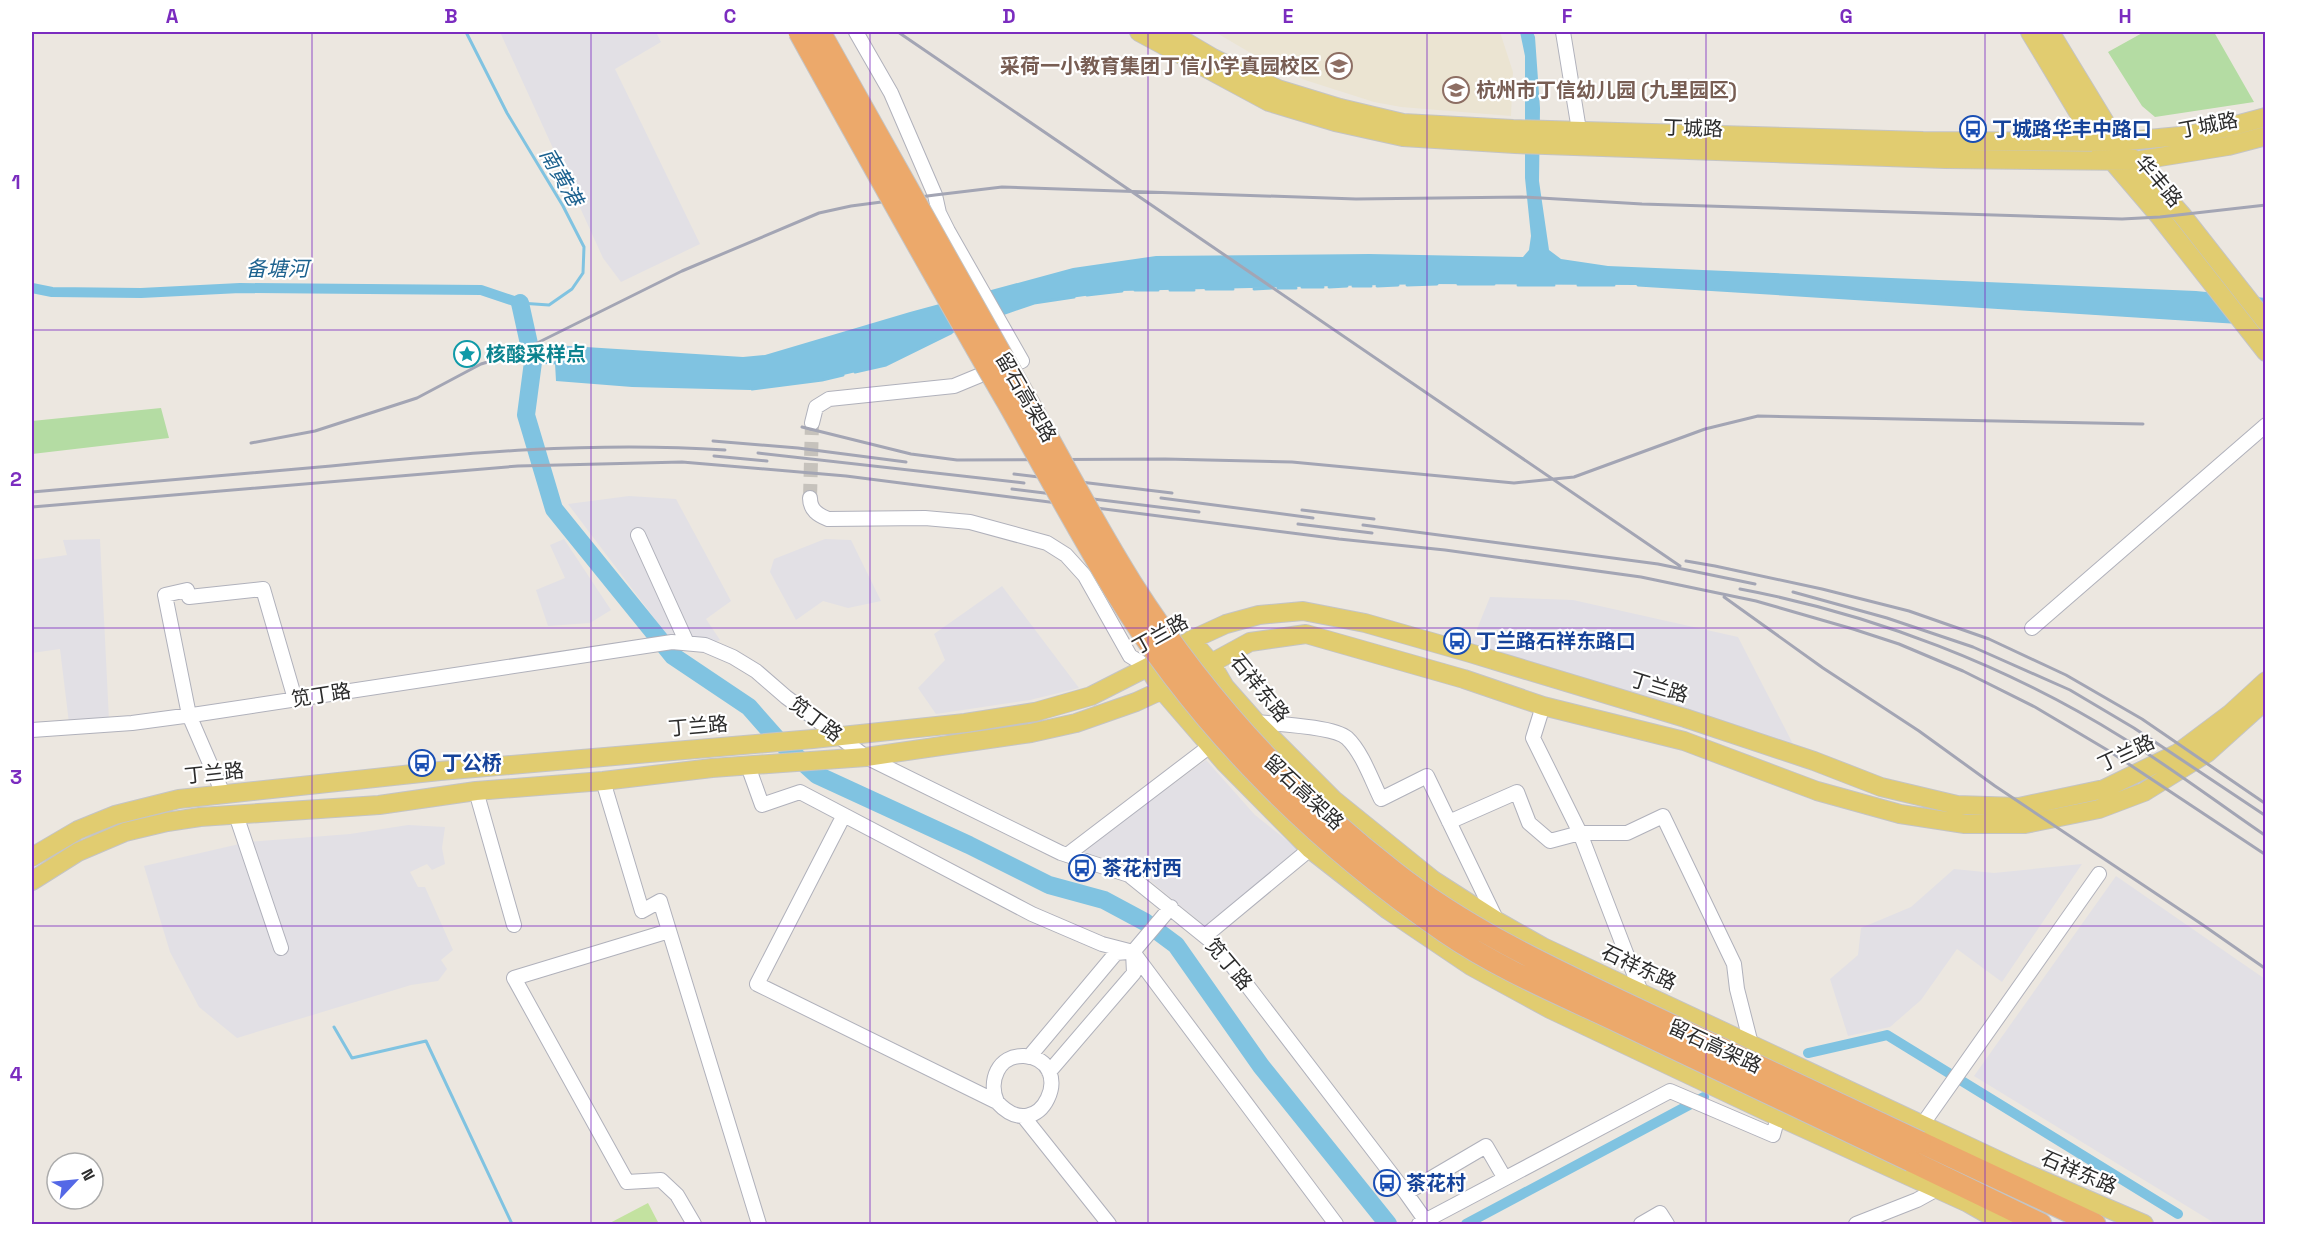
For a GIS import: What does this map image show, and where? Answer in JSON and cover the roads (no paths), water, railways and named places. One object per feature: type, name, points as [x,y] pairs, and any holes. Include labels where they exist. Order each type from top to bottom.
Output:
[{"type":"highway","points":[[783,32],[864,170],[932,252]]},
{"type":"highway","name":"留石高架路","points":[[799,32],[1131,582],[1169,639],[1216,700],[1253,742],[1327,816],[1395,873],[1461,918],[1525,956],[1918,1143],[2094,1223]]},
{"type":"highway","name":"留石高架路","points":[[820,32],[932,252]]},
{"type":"highway","points":[[836,32],[874,101],[932,252]]},
{"type":"highway","name":"留石高架路","points":[[1918,1143],[2041,1224]]},
{"type":"main road","name":"丁城路","points":[[1139,32],[1269,102],[1335,122],[1403,137],[1547,137],[1945,159],[2135,161],[2228,146],[2265,136]]},
{"type":"main road","name":"丁城路","points":[[1169,32],[1213,58],[1278,89],[1340,108],[1403,123],[1514,136]]},
{"type":"main road","name":"华丰路","points":[[2030,32],[2096,142],[2160,217],[2265,352]]},
{"type":"main road","name":"华丰路","points":[[2050,32],[2117,142],[2181,215],[2265,322]]},
{"type":"main road","name":"丁城路","points":[[1547,137],[1579,130],[1923,141],[2117,142],[2180,136],[2225,128],[2265,117]]},
{"type":"main road","name":"丁兰路","points":[[32,857],[78,830],[115,815],[179,799],[224,796],[440,771],[813,739],[965,723],[1035,712],[1091,696],[1148,667],[1191,640],[1226,624],[1259,615],[1303,611],[1365,623],[1685,718],[1814,761],[1881,787],[1957,805],[2019,807],[2104,789],[2178,753],[2230,714],[2265,681]]},
{"type":"main road","name":"丁兰路","points":[[32,881],[78,852],[125,832],[167,822],[379,805],[476,791],[603,781],[712,768],[866,757],[1031,733],[1076,723],[1136,702],[1250,642],[1306,634],[1464,679],[1543,706],[1684,741],[1817,791],[1900,814],[1965,824],[2025,824],[2100,809],[2144,792],[2207,753],[2265,700]]},
{"type":"main road","name":"石祥东路","points":[[1191,640],[1211,663],[1225,687],[1256,722],[1334,800],[1433,880],[1497,921],[1543,947],[1751,1044],[1918,1143],[2021,1171],[2144,1224]]},
{"type":"main road","points":[[1148,667],[1162,690],[1210,746],[1310,849],[1388,910],[1471,966],[1550,1009],[1778,1117],[1968,1203],[2005,1224]]},
{"type":"street","points":[[812,423],[816,407],[829,399],[954,386],[1022,361],[939,213],[935,195],[891,93],[856,32]]},
{"type":"street","points":[[1563,32],[1579,130]]},
{"type":"street","points":[[2032,628],[2265,426]]},
{"type":"street","points":[[810,498],[810,504],[817,515],[828,519],[925,518],[970,522],[1047,543],[1066,555],[1084,576],[1130,656],[1148,667]]},
{"type":"street","points":[[638,535],[687,643]]},
{"type":"street","points":[[224,796],[189,715],[165,595],[187,590],[189,597],[263,589],[295,699]]},
{"type":"street","name":"笕丁路","points":[[32,730],[132,723],[672,642],[705,645],[733,657],[756,671],[786,697],[866,757],[1067,855],[1129,875],[1167,911],[1205,936],[1217,946],[1406,1192],[1423,1223]]},
{"type":"street","points":[[1543,706],[1533,738],[1580,833],[1641,992]]},
{"type":"street","points":[[1256,722],[1317,728],[1346,737],[1365,765],[1381,799],[1427,776],[1497,921]]},
{"type":"street","points":[[1067,855],[1210,746]]},
{"type":"street","points":[[748,766],[762,805],[800,792],[1032,914],[1102,944],[1133,952],[1334,1224]]},
{"type":"street","points":[[603,781],[642,911],[660,901],[759,1224]]},
{"type":"street","points":[[476,791],[514,925]]},
{"type":"street","points":[[1449,822],[1517,792],[1529,823],[1550,841],[1580,833],[1628,833],[1663,816],[1734,964],[1737,989],[1751,1044]]},
{"type":"street","points":[[236,815],[281,948]]},
{"type":"street","points":[[844,815],[757,984],[997,1102],[1013,1114],[1023,1116],[1033,1114],[1048,1101],[1051,1092],[1048,1072],[1037,1060],[1029,1057],[1019,1056],[1001,1064],[995,1072],[993,1082],[993,1092],[997,1102]]},
{"type":"street","points":[[1205,936],[1310,849]]},
{"type":"street","points":[[1918,1143],[1944,1095],[2099,874]]},
{"type":"street","points":[[1048,1072],[1134,973],[1133,952],[1167,911]]},
{"type":"street","points":[[669,932],[514,978],[627,1182],[661,1180],[677,1195],[694,1224]]},
{"type":"street","points":[[1029,1057],[1116,953],[1133,952]]},
{"type":"street","points":[[1423,1223],[1504,1177],[1670,1091],[1773,1135],[1778,1117]]},
{"type":"street","points":[[1023,1116],[1109,1224]]},
{"type":"street","points":[[1406,1192],[1486,1146],[1504,1177]]},
{"type":"street","points":[[1856,1224],[1908,1204],[1937,1189]]},
{"type":"street","points":[[1641,1224],[1660,1213],[1667,1224]]},
{"type":"water","points":[[1520,32],[1533,32],[1535,37],[1540,108],[1539,181],[1549,250],[1561,259],[1608,266],[2196,291],[2266,298],[2265,325],[1637,285],[1429,284],[1121,291],[1034,303],[939,338],[886,365],[822,380],[750,390],[632,387],[556,381],[554,345],[743,357],[765,355],[910,312],[1073,268],[1156,256],[1369,254],[1523,257],[1529,250],[1531,236],[1525,178],[1525,56]]},
{"type":"waterway","name":"南黄港","points":[[466,32],[507,113],[563,206],[584,247],[583,273],[572,289],[549,305],[520,303]]},
{"type":"waterway","points":[[1407,285],[1437,284]]},
{"type":"waterway","points":[[1458,284],[1494,284]]},
{"type":"waterway","points":[[1377,286],[1398,285]]},
{"type":"waterway","points":[[1518,285],[1554,285]]},
{"type":"waterway","points":[[1578,285],[1614,285]]},
{"type":"waterway","points":[[1638,285],[2231,322]]},
{"type":"waterway","points":[[1329,287],[1347,286]]},
{"type":"waterway","points":[[1353,286],[1371,286]]},
{"type":"waterway","points":[[1302,287],[1323,287]]},
{"type":"waterway","name":"备塘河","points":[[32,288],[52,292],[141,293],[240,288],[481,290],[520,303]]},
{"type":"waterway","points":[[1254,289],[1272,288]]},
{"type":"waterway","points":[[1278,288],[1296,288]]},
{"type":"waterway","points":[[1206,289],[1233,289]]},
{"type":"waterway","points":[[1135,290],[1158,290]]},
{"type":"waterway","points":[[1170,290],[1194,290]]},
{"type":"waterway","points":[[1087,295],[1122,291]]},
{"type":"waterway","points":[[1002,314],[1034,303],[1074,297]]},
{"type":"waterway","points":[[520,303],[533,362],[526,415],[554,509],[673,656],[749,707],[778,740],[817,775],[969,845],[1049,885],[1104,900],[1145,922],[1176,945],[1261,1066],[1388,1224]]},
{"type":"waterway","points":[[855,372],[886,365],[951,333]]},
{"type":"waterway","points":[[533,362],[558,363]]},
{"type":"waterway","points":[[752,389],[843,375]]},
{"type":"waterway","points":[[334,1027],[352,1058],[426,1041],[512,1224]]},
{"type":"waterway","points":[[1808,1053],[1887,1035],[2178,1214]]},
{"type":"waterway","points":[[1466,1224],[1704,1097]]},
{"type":"tunnel","points":[[810,498],[812,423]]},
{"type":"railway","points":[[898,32],[1680,566]]},
{"type":"railway","points":[[251,443],[315,431],[417,398],[481,364],[517,353],[682,271],[819,213],[851,206],[1002,187],[1356,199],[1522,197],[1642,204],[2122,219],[2266,205]]},
{"type":"railway","points":[[802,427],[911,454],[957,460],[1165,459],[1292,462],[1514,483],[1574,477],[1705,429],[1758,416],[2143,424]]},
{"type":"railway","points":[[713,441],[798,448],[906,462]]},
{"type":"railway","points":[[32,492],[528,450],[626,447],[725,450]]},
{"type":"railway","points":[[758,453],[1024,483]]},
{"type":"railway","points":[[714,456],[767,461]]},
{"type":"railway","points":[[32,507],[518,466],[682,462],[846,476],[1339,539],[1445,550],[1641,577],[1756,601],[1853,629],[1899,644],[1963,671],[2035,707],[2109,751],[2266,855]]},
{"type":"railway","points":[[1014,474],[1172,493]]},
{"type":"railway","points":[[1012,489],[1199,512]]},
{"type":"railway","points":[[1161,498],[1313,518]]},
{"type":"railway","points":[[1302,510],[1374,519]]},
{"type":"railway","points":[[1298,524],[1372,533]]},
{"type":"railway","points":[[1363,525],[1658,564],[1755,584]]},
{"type":"railway","points":[[1686,561],[1822,589],[1909,611],[1989,639],[2066,675],[2142,719],[2266,804]]},
{"type":"railway","points":[[1740,589],[1840,613],[1889,628],[1938,646],[2033,688],[2079,712],[2141,750],[2266,836]]},
{"type":"railway","points":[[1793,592],[1887,618],[1973,647],[2070,690],[2134,728],[2266,816]]},
{"type":"railway","points":[[1724,597],[1823,668],[1919,731],[1995,786],[2266,969]]},
{"type":"place","name":"采荷一小教育集团丁信小学真园校区","points":[[1339,66]]},
{"type":"place","name":"杭州市丁信幼儿园 (九里园区)","points":[[1456,90]]},
{"type":"place","name":"丁城路华丰中路口","points":[[1973,129]]},
{"type":"place","name":"核酸采样点","points":[[467,354]]},
{"type":"place","name":"丁兰路石祥东路口","points":[[1457,641]]},
{"type":"place","name":"丁公桥","points":[[422,763]]},
{"type":"place","name":"茶花村西","points":[[1082,868]]},
{"type":"place","name":"茶花村","points":[[1387,1183]]}]
